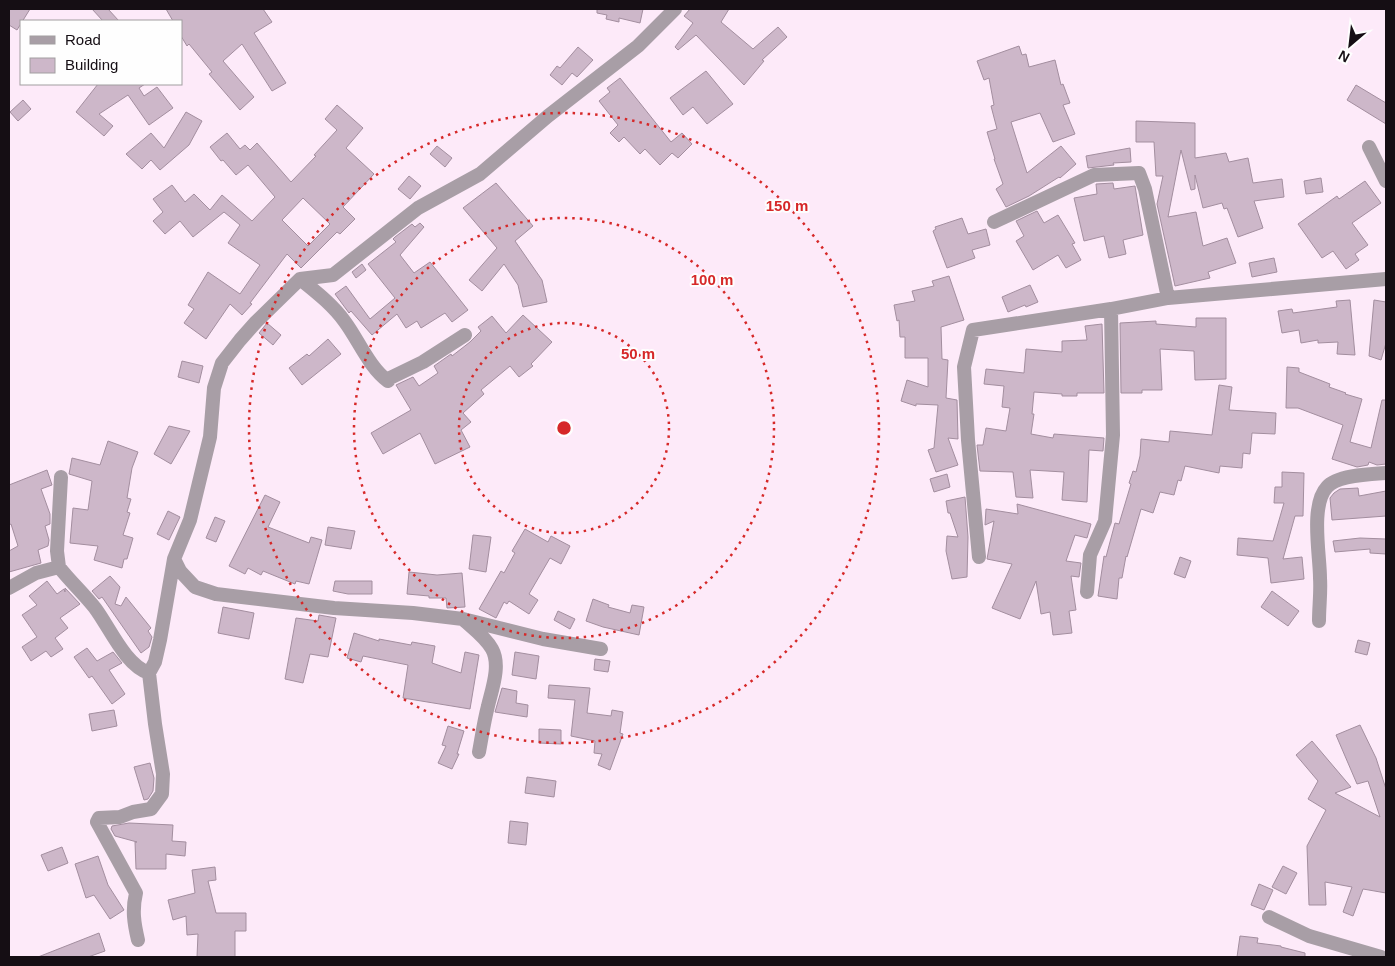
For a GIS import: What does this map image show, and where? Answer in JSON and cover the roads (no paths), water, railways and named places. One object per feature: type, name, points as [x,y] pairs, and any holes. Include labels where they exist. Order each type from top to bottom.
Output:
[{"type":"street","points":[[138,940],[133,919],[136,893],[97,822],[100,818],[120,817],[132,812],[151,809],[162,794],[163,774],[149,673],[155,662],[160,640],[174,559],[190,520],[197,495],[210,437],[214,388],[222,363],[256,322],[300,279],[333,274],[418,208],[480,174],[548,116],[638,46],[675,9]]},
{"type":"street","points":[[1368,146],[1386,180]]},
{"type":"street","points":[[994,222],[1094,175],[1139,173],[1145,189],[1168,298]]},
{"type":"street","points":[[300,279],[331,304],[344,320],[379,375],[388,381],[390,378],[423,362],[465,335]]},
{"type":"street","points":[[979,557],[968,440],[964,368],[972,330],[1110,309],[1168,298],[1386,279]]},
{"type":"street","points":[[1088,592],[1090,555],[1105,520],[1113,435],[1110,309]]},
{"type":"street","points":[[1319,621],[1318,504],[1327,486],[1344,477],[1386,473]]},
{"type":"street","points":[[62,478],[57,551],[59,567],[96,609],[130,659],[142,671],[149,673]]},
{"type":"street","points":[[174,559],[186,580],[196,587],[216,594],[334,608],[413,613],[462,619],[543,639],[601,648]]},
{"type":"street","points":[[9,588],[36,573],[59,567]]},
{"type":"street","points":[[462,619],[488,642],[493,650],[496,662],[494,685],[479,752]]},
{"type":"street","points":[[1269,917],[1309,936],[1381,957]]}]
